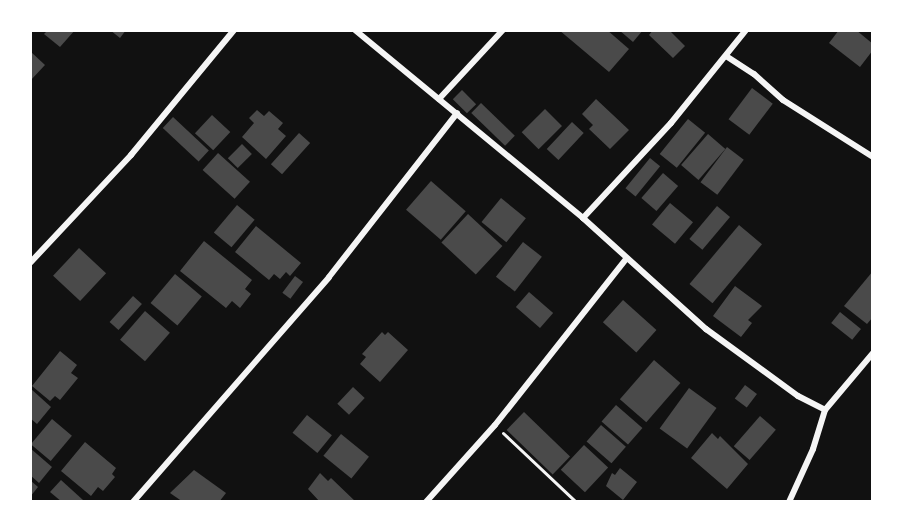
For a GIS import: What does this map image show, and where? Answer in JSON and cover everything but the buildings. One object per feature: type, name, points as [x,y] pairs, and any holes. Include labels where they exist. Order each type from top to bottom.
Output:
[{"type":"street","points":[[30,263],[131,155],[234,30]]},
{"type":"street","points":[[355,30],[583,218],[626,259],[706,328],[798,396],[825,410]]},
{"type":"street","points":[[439,99],[502,30]]},
{"type":"street","points":[[583,218],[619,182],[746,30]]},
{"type":"street","points":[[726,56],[754,74],[783,100],[873,157]]},
{"type":"street","points":[[133,502],[329,277],[457,113]]},
{"type":"street","points":[[426,502],[495,425],[626,259]]},
{"type":"street","points":[[789,502],[825,410],[873,353]]},
{"type":"path","points":[[495,425],[576,502]]}]
